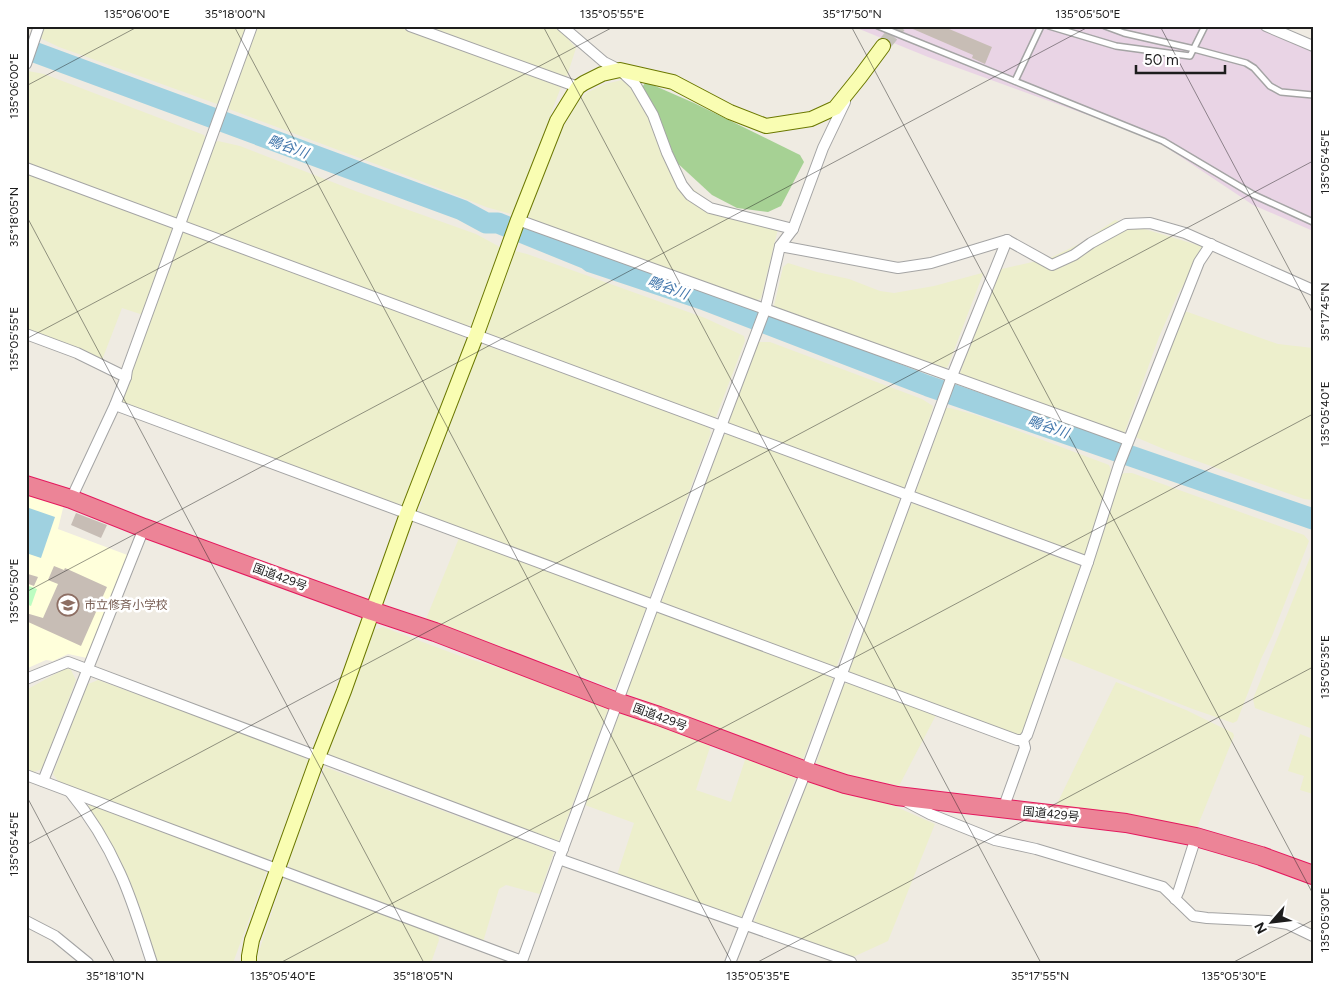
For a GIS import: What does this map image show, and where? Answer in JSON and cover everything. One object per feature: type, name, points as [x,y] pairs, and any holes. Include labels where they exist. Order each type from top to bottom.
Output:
[{"type":"highway","name":"国道429号","points":[[26,485],[71,499],[144,528],[435,632],[617,702],[845,784],[897,796],[1126,823],[1196,837],[1261,856],[1313,875]]},
{"type":"street","points":[[26,64],[38,26]]},
{"type":"street","points":[[71,499],[126,377],[126,370],[252,26]]},
{"type":"street","points":[[410,26],[578,87]]},
{"type":"street","points":[[562,26],[604,62],[620,70],[673,82],[730,112],[766,126],[811,119],[835,108],[883,46]]},
{"type":"street","points":[[1266,26],[1313,46]]},
{"type":"street","points":[[248,961],[252,940],[407,514],[557,120],[578,87],[602,74],[620,70]]},
{"type":"street","points":[[620,70],[635,84],[653,115],[667,153],[682,185],[690,195],[710,208],[793,229]]},
{"type":"street","points":[[26,775],[522,960],[720,426],[765,310],[780,246],[793,229],[823,148],[851,89]]},
{"type":"street","points":[[26,168],[1088,562]]},
{"type":"street","points":[[518,220],[1128,440]]},
{"type":"street","points":[[780,246],[898,268],[931,263],[1007,240],[1052,265],[1074,255],[1091,243],[1126,224],[1150,223],[1185,233],[1313,290]]},
{"type":"street","points":[[730,963],[806,771],[952,376],[1007,240]]},
{"type":"street","points":[[1003,809],[1025,748],[1023,740],[1088,562],[1118,465],[1200,262],[1211,244]]},
{"type":"street","points":[[26,334],[77,353],[126,377]]},
{"type":"street","points":[[115,405],[654,604],[840,675],[1017,740],[1023,740]]},
{"type":"street","points":[[44,781],[144,528]]},
{"type":"street","points":[[26,679],[68,662],[561,854],[851,962]]},
{"type":"street","points":[[69,791],[97,828],[121,873],[152,963]]},
{"type":"street","points":[[897,796],[930,814],[994,840],[1036,849],[1163,887],[1193,916],[1288,924],[1313,936]]},
{"type":"street","points":[[1175,899],[1196,837]]},
{"type":"street","points":[[26,921],[56,936],[88,963]]},
{"type":"lane","points":[[878,26],[1163,141],[1254,194],[1313,222]]},
{"type":"lane","points":[[1015,81],[1041,26]]},
{"type":"lane","points":[[1049,26],[1070,29],[1116,46],[1190,56],[1205,26]]},
{"type":"lane","points":[[1105,26],[1124,33],[1194,48],[1246,62],[1270,86],[1281,92],[1313,96]]},
{"type":"shaded area","points":[[43,26],[248,26],[220,102],[217,104],[59,47],[42,39],[40,34]]},
{"type":"shaded area","points":[[257,26],[395,26],[561,87],[513,213],[486,207],[229,109],[228,105]]},
{"type":"shaded area","points":[[419,26],[551,26],[560,30],[576,48],[566,79]]},
{"type":"shaded area","points":[[852,26],[1263,26],[1313,49],[1313,231],[1253,205],[1154,139],[928,57]]},
{"type":"shaded area","points":[[28,71],[44,74],[204,135],[206,139],[177,220],[26,164],[26,76]]},
{"type":"shaded area","points":[[622,80],[633,89],[647,112],[667,164],[691,187],[713,205],[779,225],[761,298],[754,302],[552,230],[528,216],[563,128],[579,101],[588,92],[605,84]]},
{"type":"shaded area","points":[[218,141],[240,146],[358,192],[476,234],[500,247],[472,324],[466,327],[187,224],[186,219],[214,143]]},
{"type":"shaded area","points":[[26,172],[173,228],[174,232],[143,315],[122,308],[102,360],[26,331]]},
{"type":"shaded area","points":[[1115,220],[1204,247],[1205,249],[1178,294],[1159,337],[1124,434],[959,376],[997,270],[1050,258],[1081,243]]},
{"type":"shaded area","points":[[186,231],[464,337],[465,341],[403,506],[122,402],[182,233]]},
{"type":"shaded area","points":[[515,251],[705,318],[744,336],[745,341],[716,417],[711,419],[489,335],[486,330]]},
{"type":"shaded area","points":[[788,263],[849,279],[880,291],[894,293],[934,286],[983,274],[946,368],[929,367],[787,314],[774,306],[783,267]]},
{"type":"shaded area","points":[[1182,310],[1278,344],[1313,348],[1313,500],[1304,499],[1166,450],[1133,436]]},
{"type":"shaded area","points":[[758,342],[770,342],[922,399],[933,406],[904,489],[729,424],[728,422]]},
{"type":"shaded area","points":[[485,345],[708,425],[711,433],[650,596],[647,599],[445,524],[418,512],[479,348]]},
{"type":"shaded area","points":[[946,408],[976,415],[1109,465],[1111,470],[1108,486],[1086,556],[915,494]]},
{"type":"shaded area","points":[[727,434],[897,496],[900,500],[836,668],[661,603],[722,436]]},
{"type":"shaded area","points":[[1132,473],[1304,535],[1309,541],[1237,721],[1233,723],[1062,657],[1059,653],[1097,553],[1121,475]]},
{"type":"shaded area","name":"市立修斉小学校","points":[[26,492],[64,504],[58,529],[130,556],[87,658],[68,654],[53,661],[46,660],[28,668],[26,674]]},
{"type":"shaded area","points":[[912,503],[1083,567],[1022,734],[1018,736],[847,672],[900,529]]},
{"type":"shaded area","points":[[459,538],[644,605],[646,609],[615,689],[426,619]]},
{"type":"shaded area","points":[[1313,550],[1313,729],[1255,708],[1253,699]]},
{"type":"shaded area","points":[[660,612],[830,675],[833,680],[803,759],[627,694],[656,613]]},
{"type":"shaded area","points":[[383,627],[460,656],[530,677],[606,705],[608,710],[558,843],[346,765],[327,755],[374,630]]},
{"type":"shaded area","points":[[66,668],[71,670],[76,680],[42,769],[31,773],[26,771],[26,690]]},
{"type":"shaded area","points":[[98,680],[283,748],[307,759],[308,761],[273,857],[267,860],[58,784],[53,774],[86,685]]},
{"type":"shaded area","points":[[1116,682],[1186,710],[1233,733],[1234,736],[1196,830],[1055,808]]},
{"type":"shaded area","points":[[849,683],[936,715],[899,786],[847,774],[816,764],[843,684]]},
{"type":"shaded area","points":[[625,712],[711,744],[696,790],[731,802],[746,757],[795,775],[796,777],[741,918],[617,875],[634,823],[585,805],[619,714]]},
{"type":"shaded area","points":[[1300,734],[1313,739],[1313,794],[1300,790],[1304,776],[1288,771]]},
{"type":"shaded area","points":[[325,767],[554,852],[541,889],[543,895],[506,885],[499,889],[483,942],[290,870],[288,861]]},
{"type":"shaded area","points":[[811,781],[892,805],[935,824],[888,941],[851,958],[754,922],[807,783]]},
{"type":"shaded area","points":[[90,805],[264,870],[266,873],[233,963],[154,963],[125,876],[88,806]]},
{"type":"shaded area","points":[[286,879],[438,935],[439,940],[432,960],[429,963],[257,963],[257,957],[283,880]]},
{"type":"green space","points":[[646,82],[694,103],[800,155],[804,162],[781,206],[768,212],[737,208],[712,195],[674,160],[642,87]]},
{"type":"green space","points":[[26,585],[37,589],[31,606],[26,604]]},
{"type":"water","points":[[29,508],[55,517],[41,558],[26,553],[26,515]]},
{"type":"building","points":[[906,26],[942,26],[992,47],[985,64],[972,58],[973,55]]},
{"type":"building","points":[[76,513],[107,525],[101,538],[71,525]]},
{"type":"building","points":[[54,566],[64,570],[65,568],[107,587],[81,646],[26,621],[26,613],[43,618],[58,584],[48,580]]},
{"type":"building","points":[[28,574],[38,577],[34,586],[26,583]]},
{"type":"waterway","name":"鴫谷川","points":[[26,49],[462,210],[486,223],[498,223],[591,262],[702,299],[928,386],[1313,519]]},
{"type":"tunnel","points":[[883,46],[899,26]]},
{"type":"place","name":"市立修斉小学校","points":[[68,605]]}]
